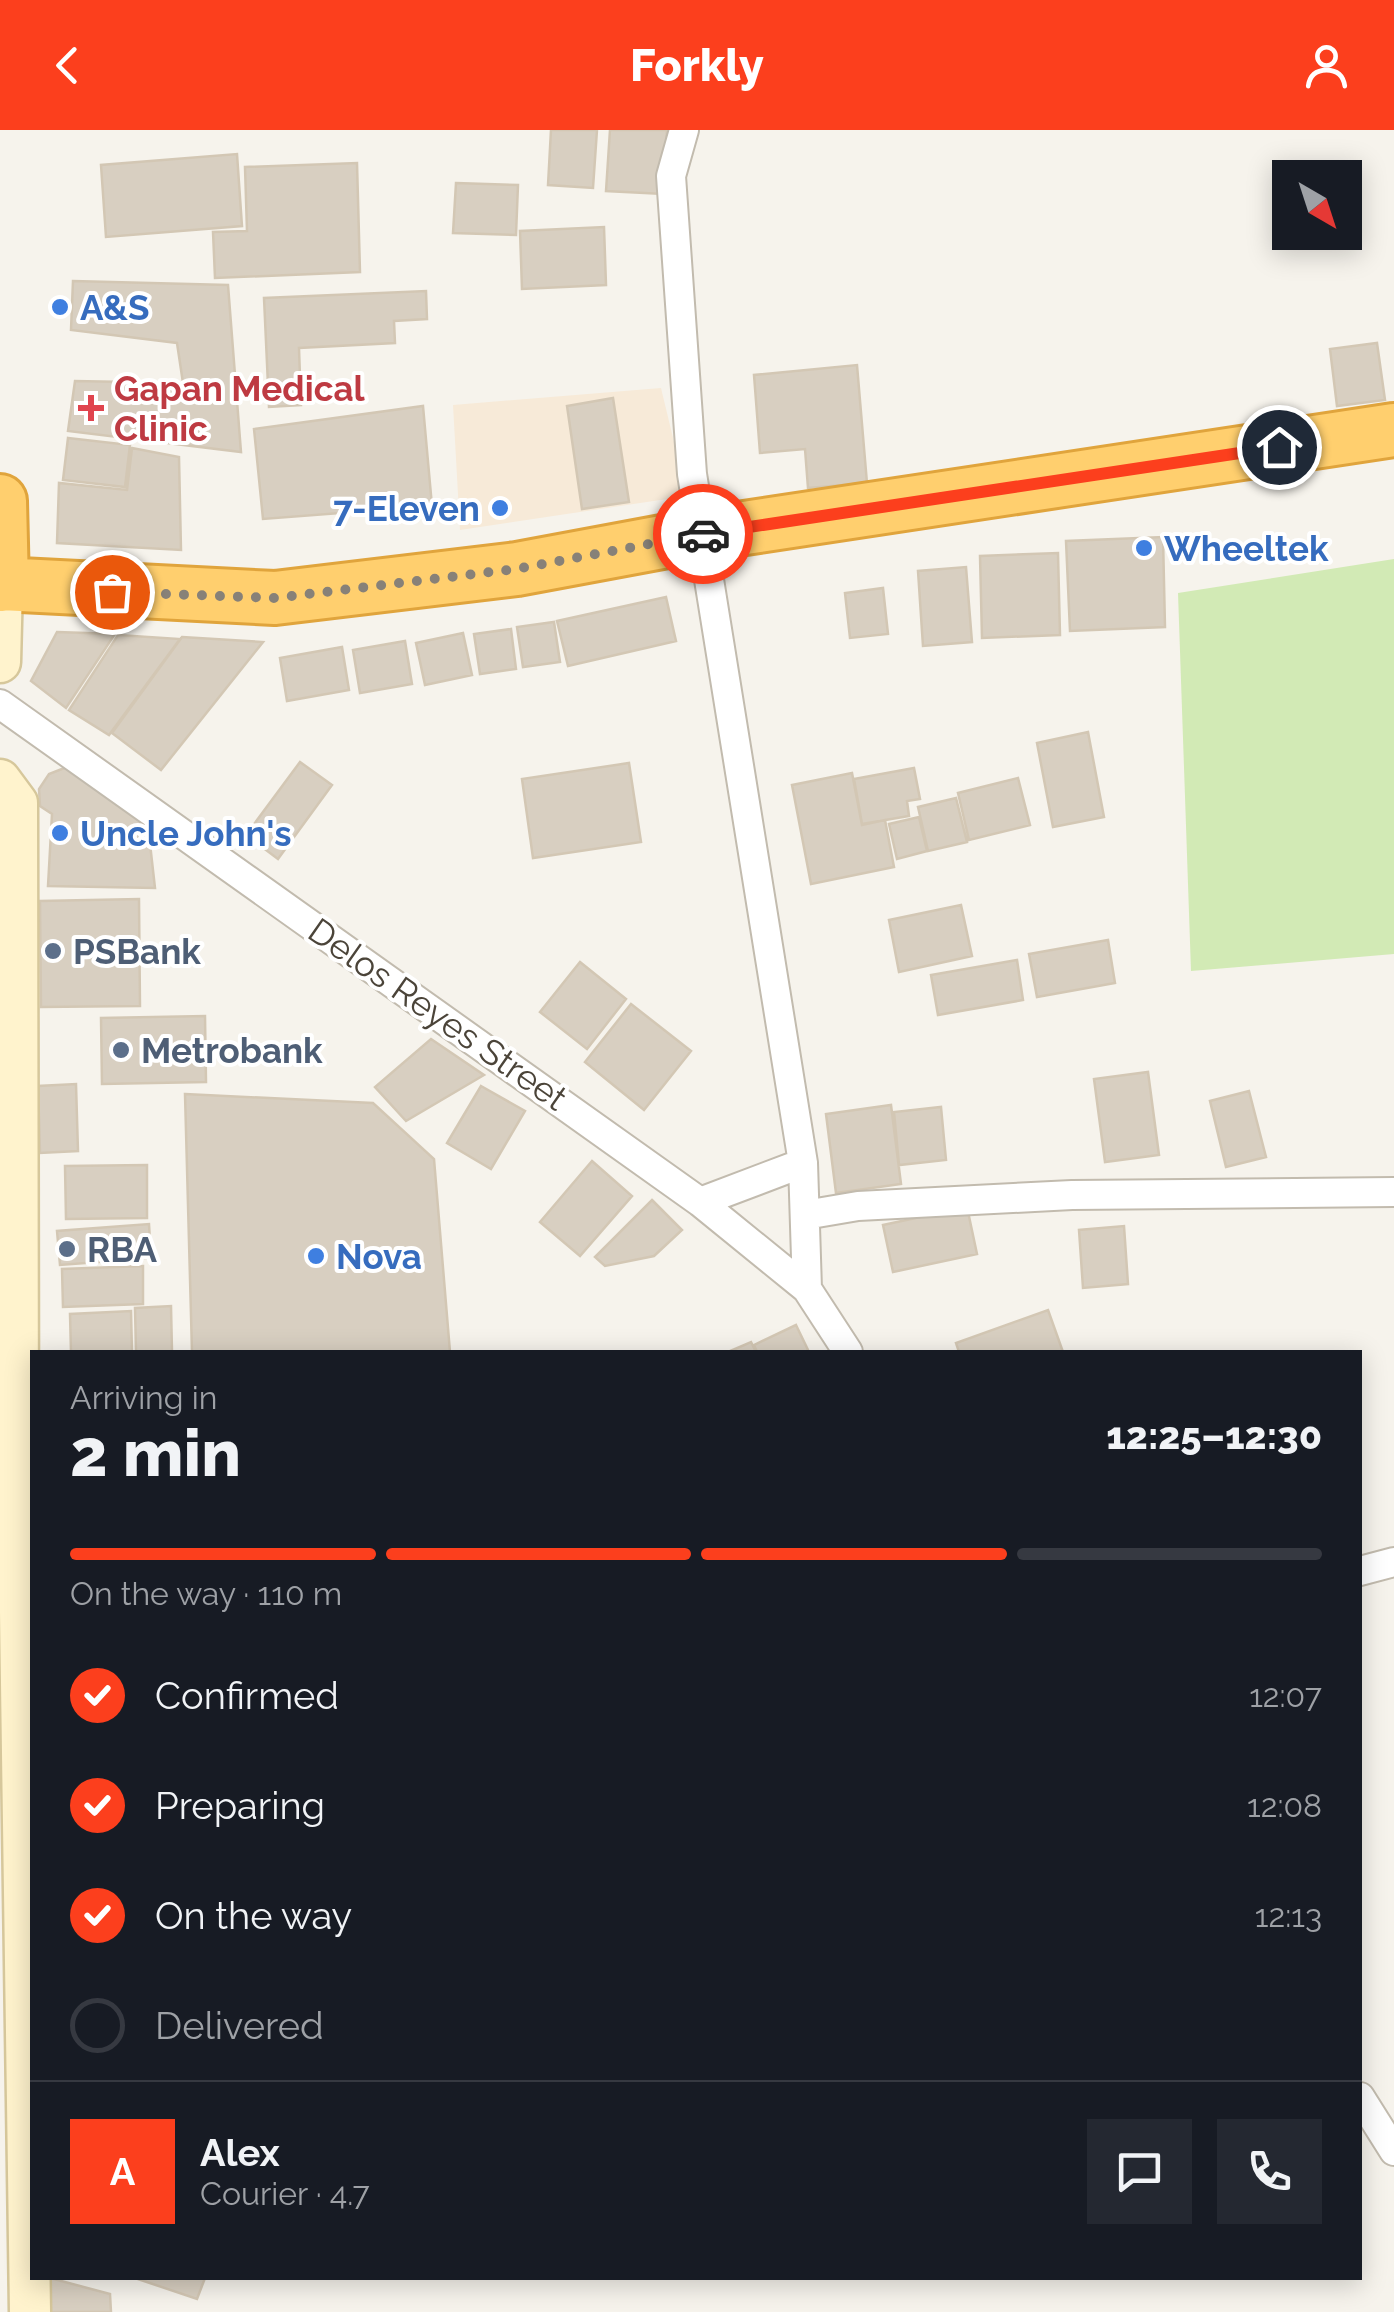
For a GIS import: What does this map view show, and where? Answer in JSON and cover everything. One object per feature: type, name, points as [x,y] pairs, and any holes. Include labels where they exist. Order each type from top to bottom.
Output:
[{"type":"highway","points":[[0,501],[1,584],[275,598],[516,569],[705,534],[1394,430]]},
{"type":"main road","points":[[0,662],[1,584]]},
{"type":"main road","points":[[0,780],[17,803],[18,1472],[8,2312]]},
{"type":"main road","points":[[14,1819],[30,2312]]},
{"type":"street","points":[[684,130],[671,176],[692,474],[705,534],[803,1163],[806,1289]]},
{"type":"street","name":"Delos Reyes Street","points":[[0,704],[700,1202],[806,1289],[847,1350]]},
{"type":"street","points":[[700,1202],[803,1163]]},
{"type":"street","points":[[805,1214],[858,1206],[1072,1195],[1394,1192]]},
{"type":"street","points":[[1362,1570],[1394,1562]]},
{"type":"street","points":[[1362,2100],[1394,2151]]},
{"type":"shaded area","points":[[661,388],[687,496],[460,530],[453,405]]},
{"type":"green space","points":[[1394,559],[1394,954],[1191,971],[1178,593]]},
{"type":"building","points":[[551,130],[597,130],[593,188],[548,185]]},
{"type":"building","points":[[610,130],[667,130],[663,194],[606,191]]},
{"type":"building","points":[[237,154],[242,226],[106,237],[101,165]]},
{"type":"building","points":[[357,163],[360,272],[215,278],[213,232],[247,231],[245,167]]},
{"type":"building","points":[[456,183],[518,185],[516,235],[453,233]]},
{"type":"building","points":[[604,227],[606,285],[522,289],[520,231]]},
{"type":"building","points":[[73,281],[228,285],[241,452],[68,431],[75,381],[183,383],[177,343],[71,330]]},
{"type":"building","points":[[426,291],[427,319],[394,321],[395,343],[299,348],[301,405],[269,407],[264,298]]},
{"type":"building","points":[[1377,343],[1385,400],[1337,406],[1330,349]]},
{"type":"building","points":[[857,365],[867,483],[808,488],[805,449],[760,453],[754,375]]},
{"type":"building","points":[[613,398],[629,502],[582,509],[567,406]]},
{"type":"building","points":[[423,406],[432,506],[263,519],[254,429]]},
{"type":"building","points":[[68,438],[130,445],[125,487],[63,480]]},
{"type":"building","points":[[132,448],[179,457],[181,550],[57,543],[59,483],[127,490]]},
{"type":"building","points":[[1163,537],[1165,627],[1070,631],[1066,541]]},
{"type":"building","points":[[1058,553],[1060,635],[982,638],[980,556]]},
{"type":"building","points":[[966,567],[972,642],[923,646],[918,571]]},
{"type":"building","points":[[883,588],[888,634],[850,638],[845,593]]},
{"type":"building","points":[[666,597],[676,641],[568,666],[557,621]]},
{"type":"building","points":[[554,622],[560,662],[523,667],[517,627]]},
{"type":"building","points":[[511,629],[516,669],[480,674],[474,634]]},
{"type":"building","points":[[57,632],[115,634],[66,708],[31,681]]},
{"type":"building","points":[[463,633],[472,675],[425,685],[416,643]]},
{"type":"building","points":[[118,635],[180,639],[109,735],[69,710]]},
{"type":"building","points":[[182,637],[263,642],[161,770],[112,733]]},
{"type":"building","points":[[405,641],[412,684],[360,693],[353,650]]},
{"type":"building","points":[[342,647],[349,690],[287,701],[280,658]]},
{"type":"building","points":[[1088,732],[1104,817],[1053,827],[1037,743]]},
{"type":"building","points":[[300,762],[332,785],[278,859],[246,835]]},
{"type":"building","points":[[629,763],[641,842],[533,858],[522,779]]},
{"type":"building","points":[[67,767],[148,826],[155,888],[48,886],[52,814],[40,806],[39,789],[49,774]]},
{"type":"building","points":[[914,768],[920,799],[907,801],[909,816],[862,824],[854,779]]},
{"type":"building","points":[[852,773],[862,825],[885,820],[894,867],[811,884],[792,785]]},
{"type":"building","points":[[1018,778],[1030,825],[969,840],[958,793]]},
{"type":"building","points":[[956,798],[967,842],[928,851],[918,807]]},
{"type":"building","points":[[919,817],[927,851],[897,859],[889,824]]},
{"type":"building","points":[[139,899],[140,1006],[41,1007],[40,901]]},
{"type":"building","points":[[961,905],[972,956],[899,972],[889,920]]},
{"type":"building","points":[[1108,940],[1115,983],[1037,997],[1029,954]]},
{"type":"building","points":[[1017,960],[1023,1000],[938,1015],[931,975]]},
{"type":"building","points":[[580,962],[626,999],[587,1049],[540,1012]]},
{"type":"building","points":[[631,1004],[691,1051],[644,1110],[585,1062]]},
{"type":"building","points":[[205,1016],[206,1082],[102,1084],[101,1018]]},
{"type":"building","points":[[431,1039],[484,1075],[406,1121],[375,1087]]},
{"type":"building","points":[[1148,1072],[1159,1155],[1105,1162],[1094,1079]]},
{"type":"building","points":[[76,1084],[78,1151],[40,1153],[38,1086]]},
{"type":"building","points":[[481,1086],[525,1111],[491,1169],[447,1143]]},
{"type":"building","points":[[1249,1091],[1266,1157],[1226,1167],[1210,1101]]},
{"type":"building","name":"Nova","points":[[185,1094],[373,1103],[434,1159],[450,1350],[192,1350]]},
{"type":"building","points":[[891,1105],[901,1184],[836,1193],[826,1114]]},
{"type":"building","points":[[941,1107],[946,1160],[899,1165],[894,1112]]},
{"type":"building","points":[[592,1161],[632,1196],[580,1256],[540,1222]]},
{"type":"building","points":[[147,1165],[147,1218],[66,1219],[65,1166]]},
{"type":"building","points":[[652,1200],[682,1230],[654,1256],[605,1266],[595,1257]]},
{"type":"building","points":[[967,1207],[977,1254],[893,1272],[883,1225]]},
{"type":"building","points":[[149,1224],[151,1258],[60,1265],[57,1231]]},
{"type":"building","points":[[1124,1226],[1128,1284],[1083,1288],[1079,1230]]},
{"type":"building","points":[[143,1266],[143,1304],[63,1307],[62,1269]]},
{"type":"building","points":[[171,1306],[172,1350],[136,1350],[135,1308]]},
{"type":"building","points":[[1048,1310],[1062,1350],[958,1350],[956,1343]]},
{"type":"building","points":[[131,1311],[132,1350],[71,1350],[70,1314]]},
{"type":"building","points":[[796,1325],[808,1350],[756,1350],[754,1345]]},
{"type":"building","points":[[751,1342],[755,1350],[733,1350]]},
{"type":"building","points":[[50,2280],[110,2294],[111,2312],[49,2312]]},
{"type":"building","points":[[141,2280],[204,2280],[197,2299]]},
{"type":"way so far","points":[[112,592],[275,598],[516,569],[703,534]]},
{"type":"place","name":"A&S","points":[[60,307]]},
{"type":"place","name":"Gapan Medical Clinic","points":[[91,408]]},
{"type":"place","name":"7-Eleven","points":[[500,508]]},
{"type":"place","name":"Wheeltek","points":[[1144,548]]},
{"type":"place","name":"Uncle John's","points":[[60,833]]},
{"type":"place","name":"PSBank","points":[[53,951]]},
{"type":"place","name":"Metrobank","points":[[121,1050]]},
{"type":"place","name":"RBA","points":[[67,1249]]},
{"type":"place","name":"Nova","points":[[316,1256]]},
{"type":"route","points":[[703,534],[1279,447]]}]
